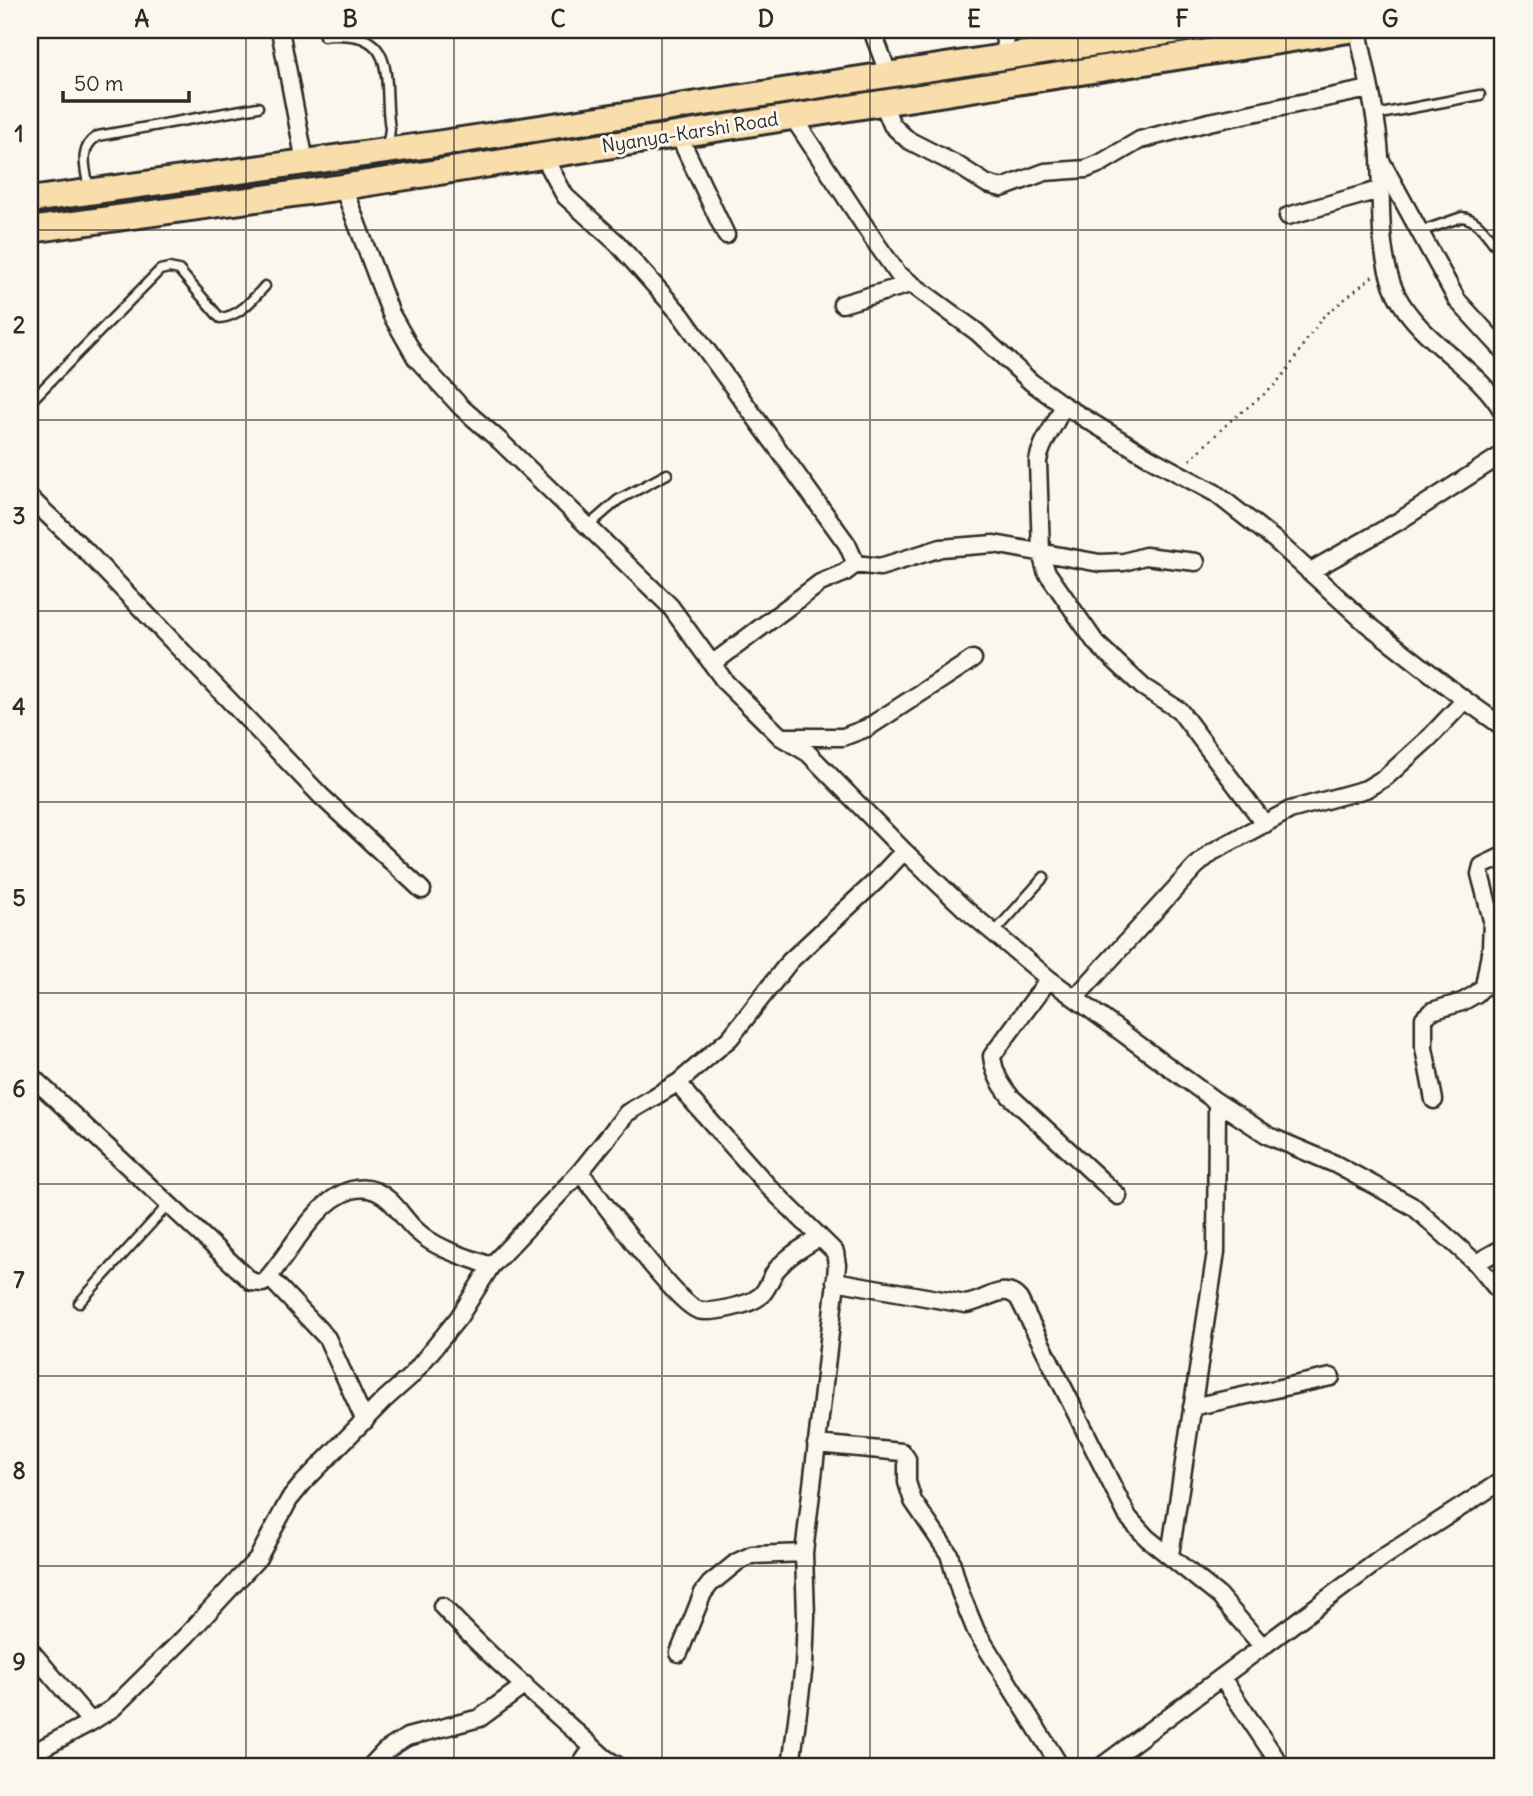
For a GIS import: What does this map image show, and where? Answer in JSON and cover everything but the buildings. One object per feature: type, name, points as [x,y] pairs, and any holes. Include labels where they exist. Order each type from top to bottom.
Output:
[{"type":"main road","name":"Nyanya-Karshi Road","points":[[30,200],[381,151],[1006,55],[1105,36],[1181,30]]},
{"type":"main road","name":"Nyanya-Karshi Road","points":[[30,230],[344,187],[1349,30]]},
{"type":"main road","points":[[102,190],[115,218]]},
{"type":"street","points":[[280,30],[305,162]]},
{"type":"street","points":[[872,30],[888,73]]},
{"type":"street","points":[[1003,30],[1006,55]]},
{"type":"street","points":[[1358,30],[1380,158],[1379,190],[1387,265],[1396,293],[1409,314],[1458,364],[1496,387],[1503,412]]},
{"type":"street","points":[[882,102],[892,125],[908,140],[959,166],[987,184],[1002,188],[1045,172],[1086,169],[1140,140],[1209,122],[1369,89]]},
{"type":"street","points":[[792,116],[898,274],[976,332],[1031,382],[1063,405],[1215,494],[1275,540],[1366,623],[1503,727]]},
{"type":"street","points":[[678,134],[726,235]]},
{"type":"street","points":[[543,155],[565,196],[617,243],[681,315],[847,544],[856,564]]},
{"type":"street","points":[[1380,158],[1457,300],[1503,350]]},
{"type":"street","points":[[344,187],[391,314],[416,358],[462,408],[500,441],[670,606],[726,683],[781,737],[808,753],[964,908],[1049,979],[1217,1102],[1269,1136],[1335,1164],[1414,1207],[1476,1263],[1503,1296]]},
{"type":"street","points":[[1288,216],[1379,190]]},
{"type":"street","points":[[842,304],[910,284]]},
{"type":"street","points":[[1063,405],[1058,421],[1040,447],[1039,454],[1041,553],[1046,571],[1096,643],[1143,687],[1179,710],[1265,824]]},
{"type":"street","points":[[1309,572],[1399,521],[1503,454]]},
{"type":"street","points":[[30,498],[85,550],[321,796],[422,890]]},
{"type":"street","points":[[712,664],[820,583],[844,573],[856,564],[880,567],[941,548],[994,544],[1100,563],[1124,562],[1145,556],[1196,562]]},
{"type":"street","points":[[781,737],[843,737],[867,728],[973,659]]},
{"type":"street","points":[[1075,998],[1195,867],[1212,852],[1290,810],[1357,792],[1376,783],[1430,737],[1465,700]]},
{"type":"street","points":[[30,1758],[114,1707],[187,1635],[258,1558],[289,1500],[322,1462],[412,1375],[458,1317],[491,1266],[580,1172],[627,1113],[679,1082],[730,1038],[790,961],[876,881],[904,850]]},
{"type":"street","points":[[1434,1100],[1424,1048],[1424,1018],[1432,1011],[1462,1002],[1484,986],[1491,948],[1492,920],[1480,874],[1482,866],[1503,856]]},
{"type":"street","points":[[1049,979],[992,1056],[994,1070],[1010,1096],[1118,1196]]},
{"type":"street","points":[[30,1075],[252,1282],[263,1283],[316,1215],[335,1196],[354,1188],[371,1189],[387,1198],[418,1232],[438,1245],[491,1266]]},
{"type":"street","points":[[679,1082],[687,1095],[768,1186],[835,1252],[837,1265],[804,1553],[804,1665],[791,1766]]},
{"type":"street","points":[[1170,1555],[1216,1252],[1217,1102]]},
{"type":"street","points":[[580,1172],[648,1260],[686,1304],[699,1310],[723,1308],[760,1297],[776,1270],[790,1256],[820,1237]]},
{"type":"street","points":[[1476,1263],[1503,1248]]},
{"type":"street","points":[[269,1276],[327,1338],[365,1420]]},
{"type":"street","points":[[835,1281],[965,1304],[975,1303],[1004,1290],[1014,1292],[1128,1517],[1147,1538],[1219,1596],[1263,1647]]},
{"type":"street","points":[[1192,1407],[1331,1377]]},
{"type":"street","points":[[816,1444],[902,1452],[907,1459],[907,1482],[913,1501],[949,1554],[960,1592],[976,1631],[1060,1766]]},
{"type":"street","points":[[1102,1766],[1382,1558],[1503,1480]]},
{"type":"street","points":[[679,1653],[704,1593],[710,1584],[728,1569],[752,1555],[804,1553]]},
{"type":"street","points":[[442,1606],[462,1628],[593,1747],[618,1766]]},
{"type":"street","points":[[30,1650],[91,1722]]},
{"type":"street","points":[[1222,1678],[1281,1766]]},
{"type":"street","points":[[371,1766],[385,1751],[407,1737],[480,1718],[525,1685]]},
{"type":"street","points":[[580,1766],[593,1747]]},
{"type":"lane","points":[[324,36],[337,34],[360,37],[371,41],[383,54],[390,128],[389,137],[381,151]]},
{"type":"lane","points":[[1374,115],[1480,95]]},
{"type":"lane","points":[[102,190],[84,154],[89,142],[98,136],[258,107]]},
{"type":"lane","points":[[1419,232],[1462,216],[1470,218],[1495,245]]},
{"type":"lane","points":[[30,402],[160,270],[179,270],[220,318],[232,317],[248,305],[265,286]]},
{"type":"lane","points":[[587,527],[618,500],[667,474]]},
{"type":"lane","points":[[994,933],[1044,877]]},
{"type":"lane","points":[[79,1303],[168,1205]]},
{"type":"path","points":[[1177,472],[1229,422],[1272,388],[1290,368],[1323,317],[1387,265]]}]
